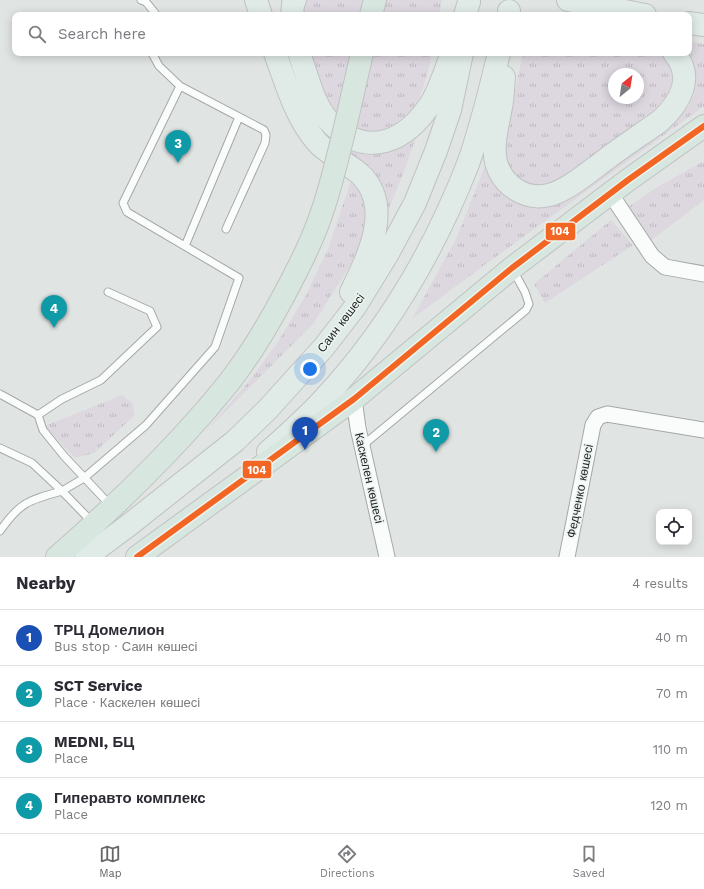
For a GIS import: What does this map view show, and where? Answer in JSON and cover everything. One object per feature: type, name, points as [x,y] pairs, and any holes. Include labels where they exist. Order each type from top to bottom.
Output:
[{"type":"highway","points":[[372,12],[375,0]]},
{"type":"highway","points":[[57,557],[113,508],[157,464],[233,378],[254,347],[283,298],[305,253],[325,204],[341,148],[361,56]]},
{"type":"highway","points":[[137,557],[354,399],[512,268],[610,193],[704,126]]},
{"type":"main road","points":[[256,0],[260,12]]},
{"type":"main road","points":[[292,12],[295,0]]},
{"type":"main road","points":[[568,0],[629,12]]},
{"type":"main road","points":[[596,6],[609,12]]},
{"type":"main road","points":[[692,23],[704,25]]},
{"type":"main road","points":[[276,56],[296,108],[305,125],[317,142],[329,153],[359,173],[369,184],[374,193],[378,219],[362,270],[341,312],[296,378]]},
{"type":"main road","points":[[300,56],[317,103],[327,120],[356,140],[380,143],[395,138],[410,128],[422,116],[433,100],[442,82],[451,56]]},
{"type":"main road","name":"Саин көшесі","points":[[86,557],[235,441],[267,410],[324,347],[355,307],[387,255],[415,203],[436,151],[450,110],[461,56]]},
{"type":"main road","points":[[210,503],[291,431],[320,403],[351,368],[383,327],[417,271],[446,216],[468,163],[482,121],[498,56]]},
{"type":"main road","points":[[506,56],[502,106],[496,135],[496,162],[503,178],[513,188],[523,194],[535,196],[549,195],[572,185],[660,121],[670,112],[679,98],[684,85],[684,75],[681,65],[676,56]]},
{"type":"street","points":[[610,193],[652,256],[659,263],[665,267],[704,274]]},
{"type":"street","name":"Каскелен көшесі","points":[[354,399],[362,446],[388,557]]},
{"type":"street","name":"Федченко көшесі","points":[[567,557],[593,425],[598,417],[607,414],[704,430]]},
{"type":"lane","points":[[141,0],[146,2],[154,12]]},
{"type":"lane","points":[[154,56],[159,66],[180,86],[264,130],[266,135],[265,143],[226,228]]},
{"type":"lane","points":[[0,531],[22,505],[35,498],[62,491],[84,478],[146,425],[215,347],[239,278],[127,212],[123,204],[180,86]]},
{"type":"lane","points":[[185,246],[239,117]]},
{"type":"lane","points":[[362,446],[526,310],[529,304],[525,292],[512,268]]},
{"type":"lane","points":[[38,415],[62,399],[101,380],[157,327],[150,311],[108,292]]},
{"type":"lane","points":[[0,394],[38,415],[42,430],[84,478],[113,508]]},
{"type":"lane","points":[[0,448],[32,463],[62,491],[94,525]]},
{"type":"green space","points":[[305,0],[442,0],[440,12],[302,12]]},
{"type":"green space","points":[[692,42],[704,44],[704,106],[412,319],[457,237],[485,166],[491,177],[514,201],[531,207],[545,207],[560,204],[586,188],[682,115],[690,103],[695,91],[695,68],[692,56]]},
{"type":"green space","points":[[311,56],[431,56],[425,83],[418,100],[404,117],[383,130],[369,132],[351,125],[342,119],[331,105]]},
{"type":"green space","points":[[522,56],[663,56],[672,72],[672,85],[662,105],[565,177],[549,184],[535,187],[523,182],[510,169],[506,156],[506,134]]},
{"type":"green space","points":[[417,135],[387,213],[355,158],[347,150],[377,153],[399,145]]},
{"type":"green space","points":[[704,161],[704,200],[645,245],[622,211],[659,186]]},
{"type":"green space","points":[[352,178],[370,205],[359,251],[313,324],[205,432],[250,380],[277,343],[306,295],[328,249]]},
{"type":"green space","points":[[611,220],[633,245],[545,303],[534,284]]},
{"type":"green space","points":[[122,395],[133,404],[134,416],[94,453],[75,458],[45,426]]},
{"type":"transit line","name":"104","points":[[137,557],[354,399],[512,268],[628,180],[704,126]]},
{"type":"place","name":"MEDNI, БЦ","points":[[178,163]]},
{"type":"place","name":"Гиперавто комплекс","points":[[54,328]]},
{"type":"place","name":"ТРЦ Домелион","points":[[305,450]]},
{"type":"place","name":"SCT Service","points":[[436,452]]}]
